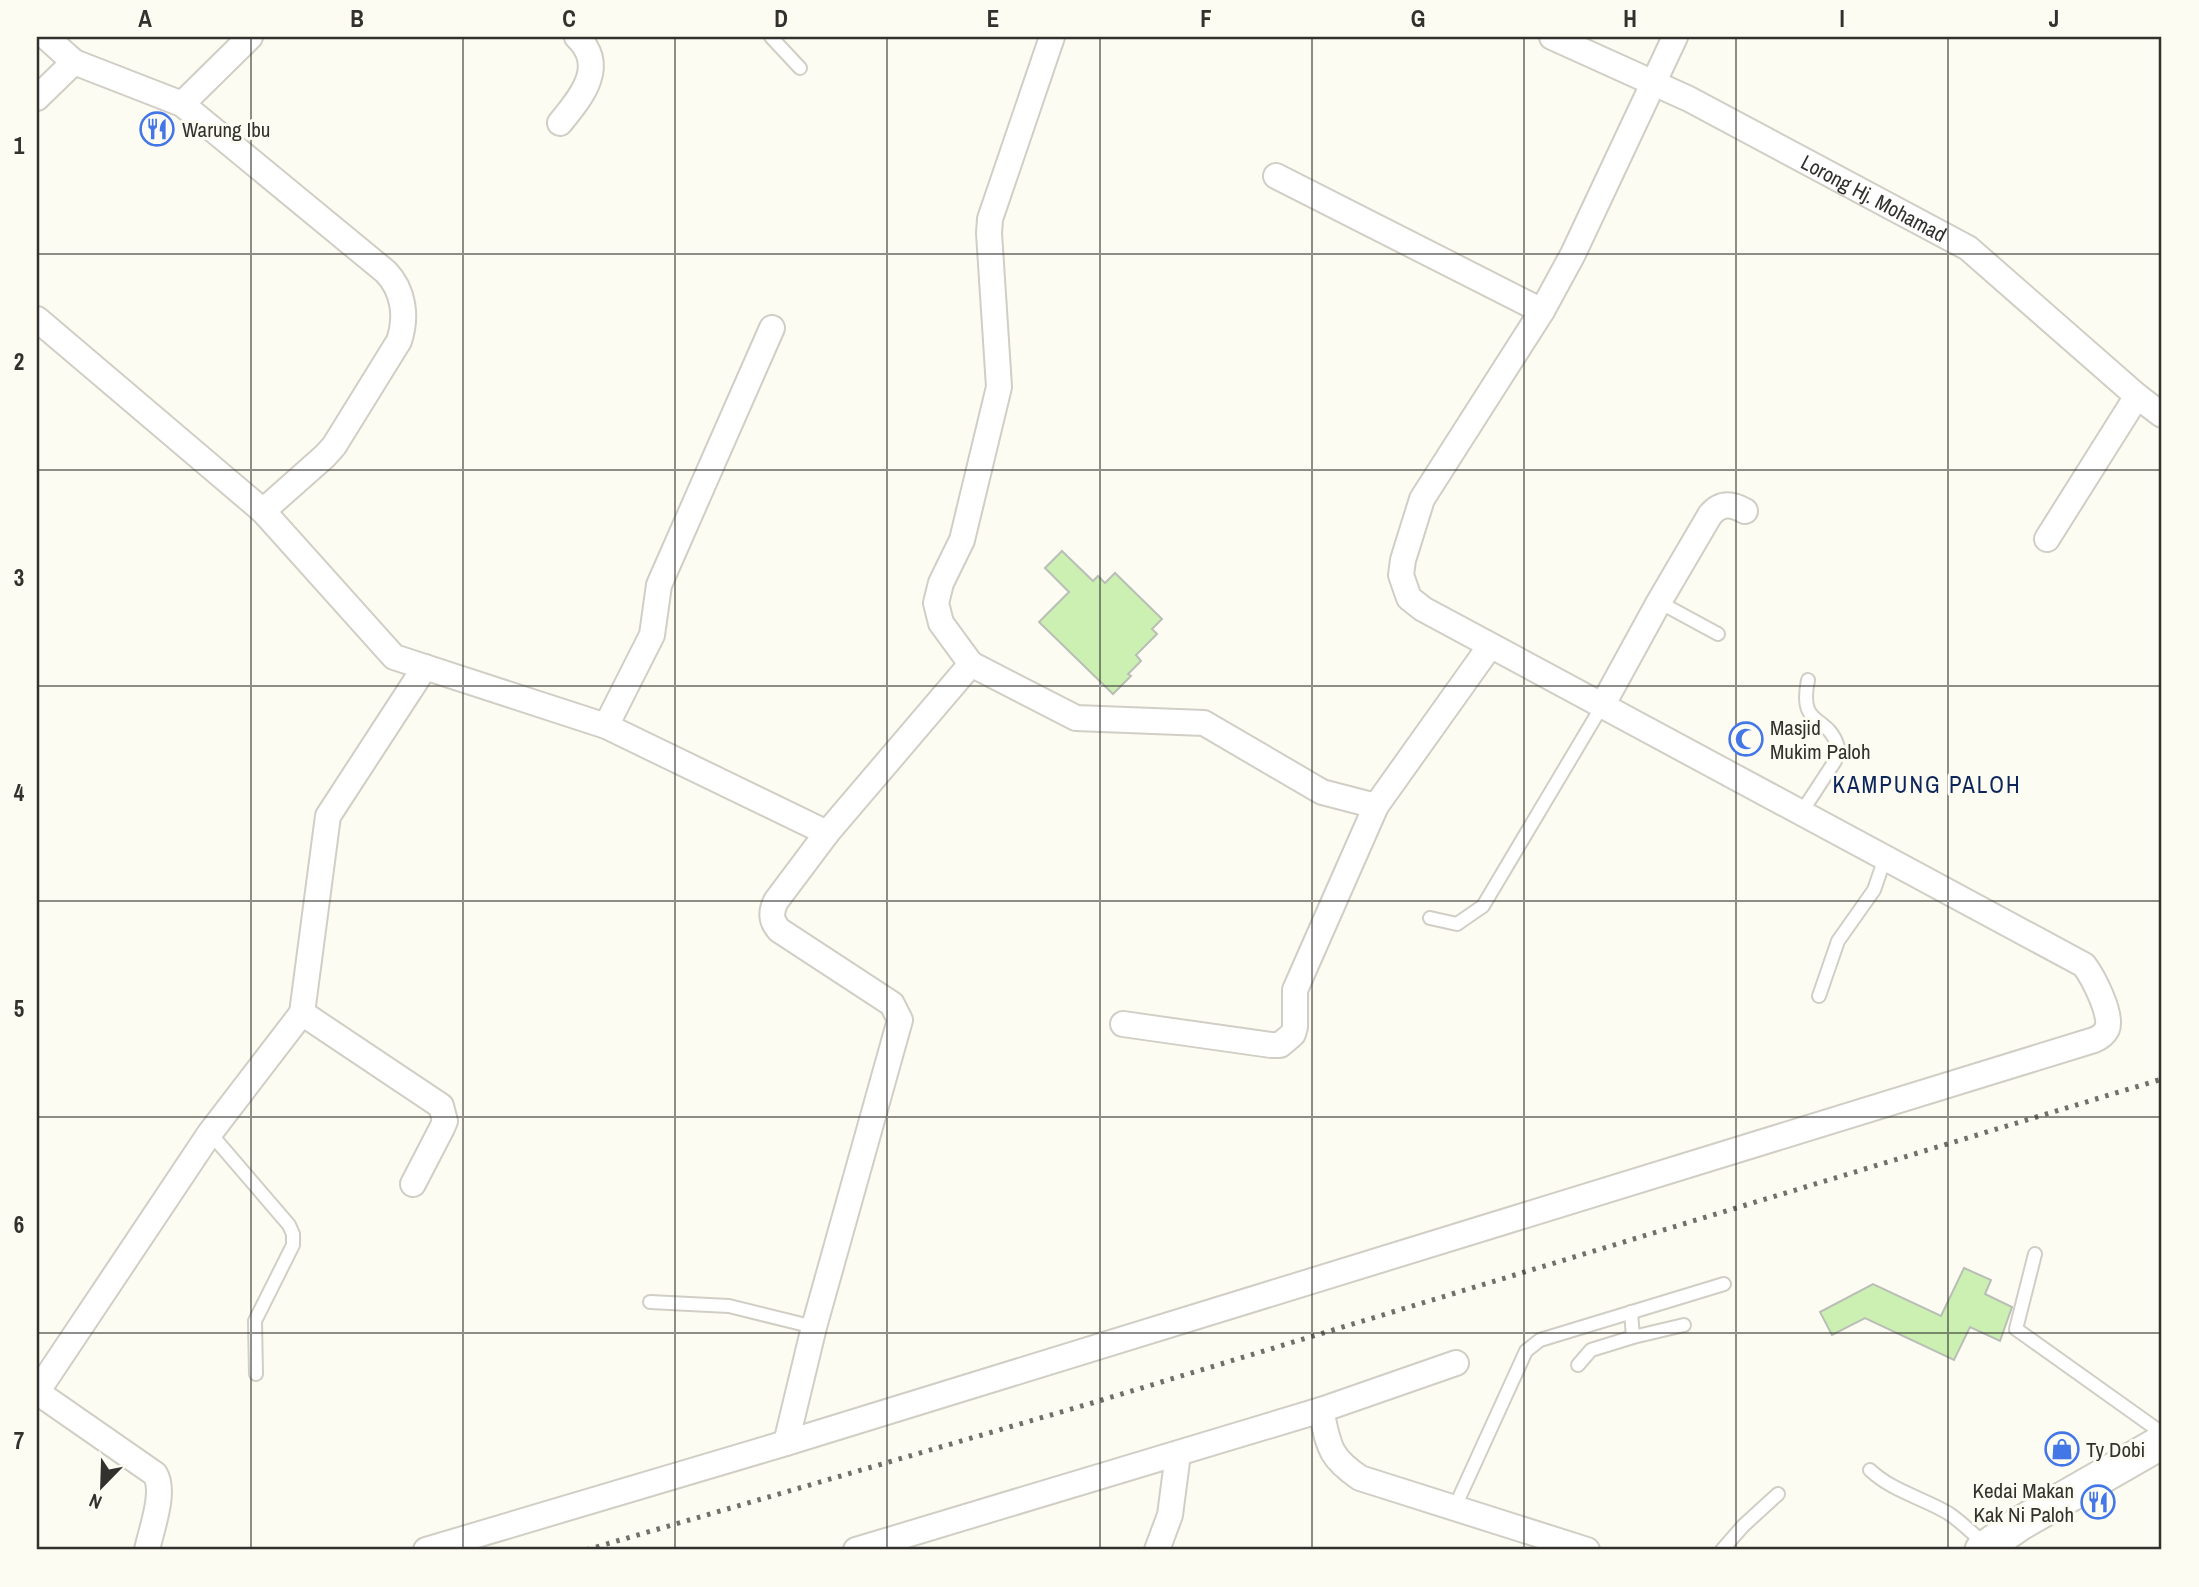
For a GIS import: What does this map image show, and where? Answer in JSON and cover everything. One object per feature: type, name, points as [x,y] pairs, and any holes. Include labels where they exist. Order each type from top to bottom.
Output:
[{"type":"main road","points":[[1985,1548],[2019,1524],[2162,1442]]},
{"type":"street","points":[[46,37],[74,62],[182,104],[386,272],[396,284],[401,298],[402,328],[399,341],[334,446],[263,511]]},
{"type":"street","points":[[182,104],[250,37]]},
{"type":"street","points":[[561,123],[590,80],[588,53],[578,37]]},
{"type":"street","points":[[1052,37],[990,219],[999,387],[961,544],[938,593],[937,613],[941,623],[971,664],[1076,718],[1204,723],[1322,792],[1376,806]]},
{"type":"street","name":"Lorong Hj. Mohamad","points":[[1552,37],[1689,99],[1968,248],[2162,415]]},
{"type":"street","points":[[426,1550],[786,1443],[2102,1036],[2109,1020],[2107,1011],[2084,965],[1490,646],[1413,602],[1404,590],[1401,568],[1422,499],[1542,311],[1583,234],[1675,37]]},
{"type":"street","points":[[37,98],[74,62]]},
{"type":"street","points":[[1276,176],[1542,311]]},
{"type":"street","points":[[37,319],[263,511],[391,655],[606,726],[827,833]]},
{"type":"street","points":[[606,726],[652,635],[659,585],[772,328]]},
{"type":"street","points":[[2047,539],[2137,396]]},
{"type":"street","points":[[1602,706],[1659,602],[1716,509],[1732,505],[1745,511]]},
{"type":"street","points":[[1123,1024],[1271,1045],[1287,1041],[1295,1027],[1295,990],[1376,806],[1490,646]]},
{"type":"street","points":[[786,1443],[814,1327],[900,1020],[892,1003],[779,930],[774,924],[772,909],[827,833],[971,664]]},
{"type":"street","points":[[147,1550],[160,1486],[155,1474],[37,1392],[210,1133],[302,1013],[328,816],[425,667]]},
{"type":"street","points":[[302,1013],[440,1106],[444,1121],[442,1128],[413,1184]]},
{"type":"street","points":[[856,1550],[1321,1410],[1456,1363]]},
{"type":"street","points":[[1321,1410],[1328,1443],[1339,1463],[1360,1478],[1587,1550]]},
{"type":"street","points":[[1157,1550],[1170,1515],[1178,1454]]},
{"type":"lane","points":[[771,37],[800,68]]},
{"type":"lane","points":[[1659,602],[1718,634]]},
{"type":"lane","points":[[1801,813],[1835,761],[1838,747],[1832,734],[1808,711],[1805,700],[1808,680]]},
{"type":"lane","points":[[1430,918],[1457,924],[1483,906],[1602,706]]},
{"type":"lane","points":[[1819,996],[1838,942],[1876,887],[1885,858]]},
{"type":"lane","points":[[210,1133],[289,1225],[293,1234],[293,1245],[255,1321],[256,1374]]},
{"type":"lane","points":[[2035,1254],[2016,1329],[2162,1433]]},
{"type":"lane","points":[[1454,1509],[1529,1348],[1540,1340],[1724,1284]]},
{"type":"lane","points":[[650,1302],[729,1306],[814,1327]]},
{"type":"lane","points":[[1631,1312],[1633,1337]]},
{"type":"lane","points":[[1578,1365],[1591,1350],[1684,1325]]},
{"type":"lane","points":[[1870,1470],[1888,1485],[1950,1514],[1985,1548]]},
{"type":"lane","points":[[1722,1550],[1742,1525],[1778,1494]]},
{"type":"building","points":[[1062,551],[1093,581],[1098,576],[1105,583],[1115,573],[1162,619],[1152,629],[1157,634],[1136,655],[1141,661],[1113,694],[1039,622],[1069,592],[1045,568]]},
{"type":"building","points":[[1964,1268],[1991,1280],[1985,1294],[2012,1307],[2000,1341],[1970,1327],[1954,1360],[1865,1318],[1832,1335],[1820,1312],[1873,1284],[1941,1316]]},
{"type":"railway","points":[[586,1550],[1092,1403],[2162,1079]]},
{"type":"place","name":"Warung Ibu","points":[[157,129]]},
{"type":"place","name":"Masjid Mukim Paloh","points":[[1746,739]]},
{"type":"place","name":"Ty Dobi","points":[[2062,1449]]},
{"type":"place","name":"Kedai Makan Kak Ni Paloh","points":[[2098,1502]]},
{"type":"district","name":"KAMPUNG PALOH","points":[[1927,784]]}]
